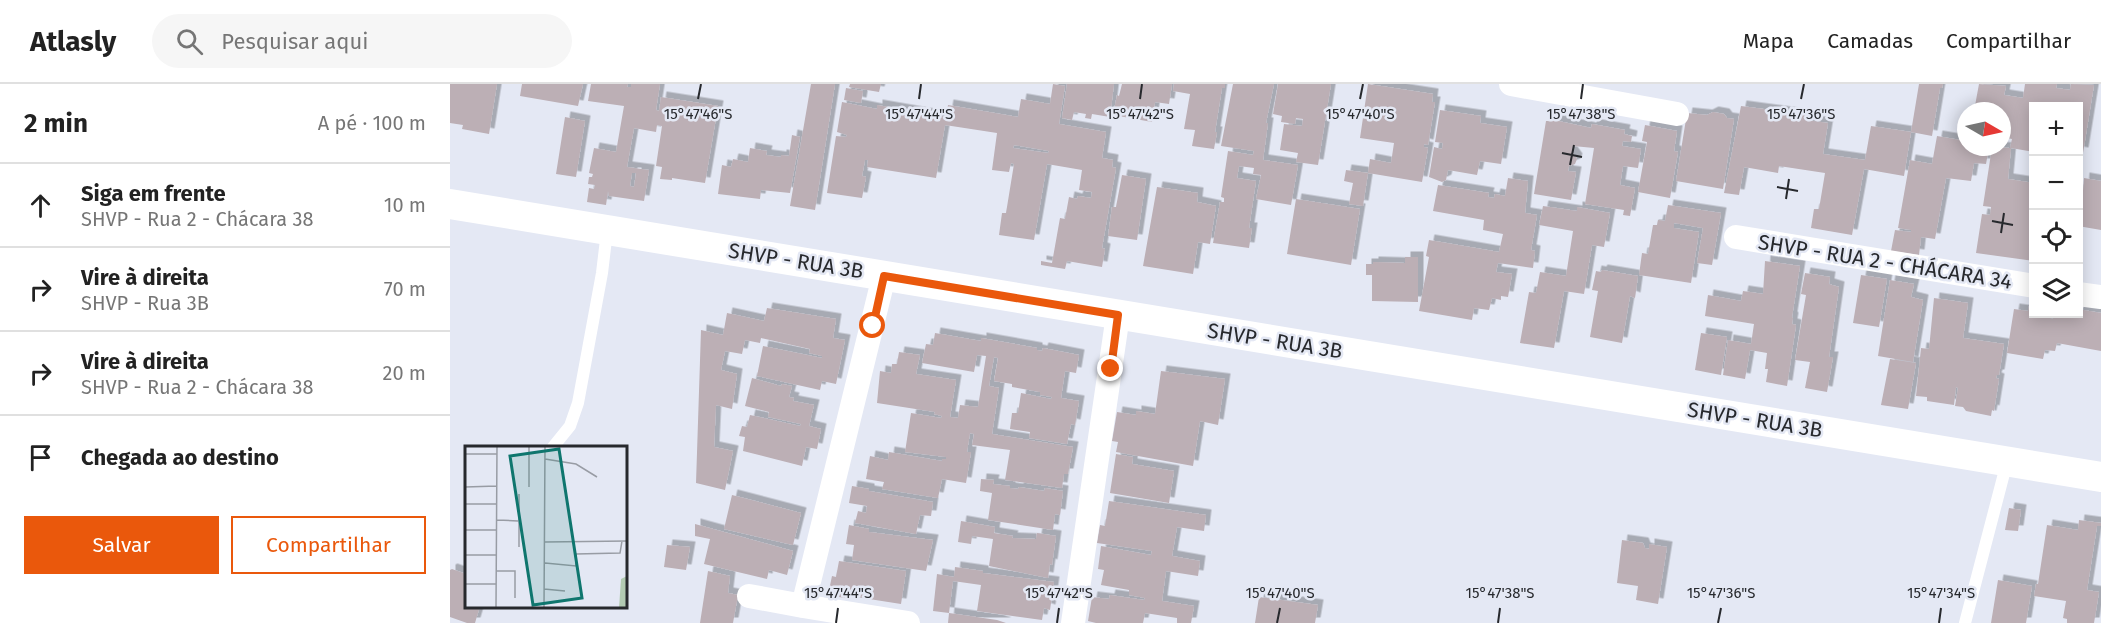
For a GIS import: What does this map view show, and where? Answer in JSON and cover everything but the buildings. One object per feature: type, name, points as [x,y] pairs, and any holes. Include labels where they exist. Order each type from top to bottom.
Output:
[{"type":"street","points":[[1511,84],[1677,114]]},
{"type":"street","name":"SHVP - RUA 3B","points":[[450,204],[2101,477]]},
{"type":"street","name":"SHVP - RUA 2 - CHÁCARA 34","points":[[1736,237],[2029,285]]},
{"type":"street","points":[[803,606],[884,276]]},
{"type":"street","points":[[2083,295],[2101,297]]},
{"type":"street","points":[[1073,623],[1118,315]]},
{"type":"street","points":[[749,596],[908,623]]},
{"type":"lane","points":[[554,446],[570,426],[578,403],[602,273],[607,230]]},
{"type":"lane","points":[[1965,623],[2007,462]]},
{"type":"route","points":[[873,326],[884,276],[1118,315],[1111,369]]}]
